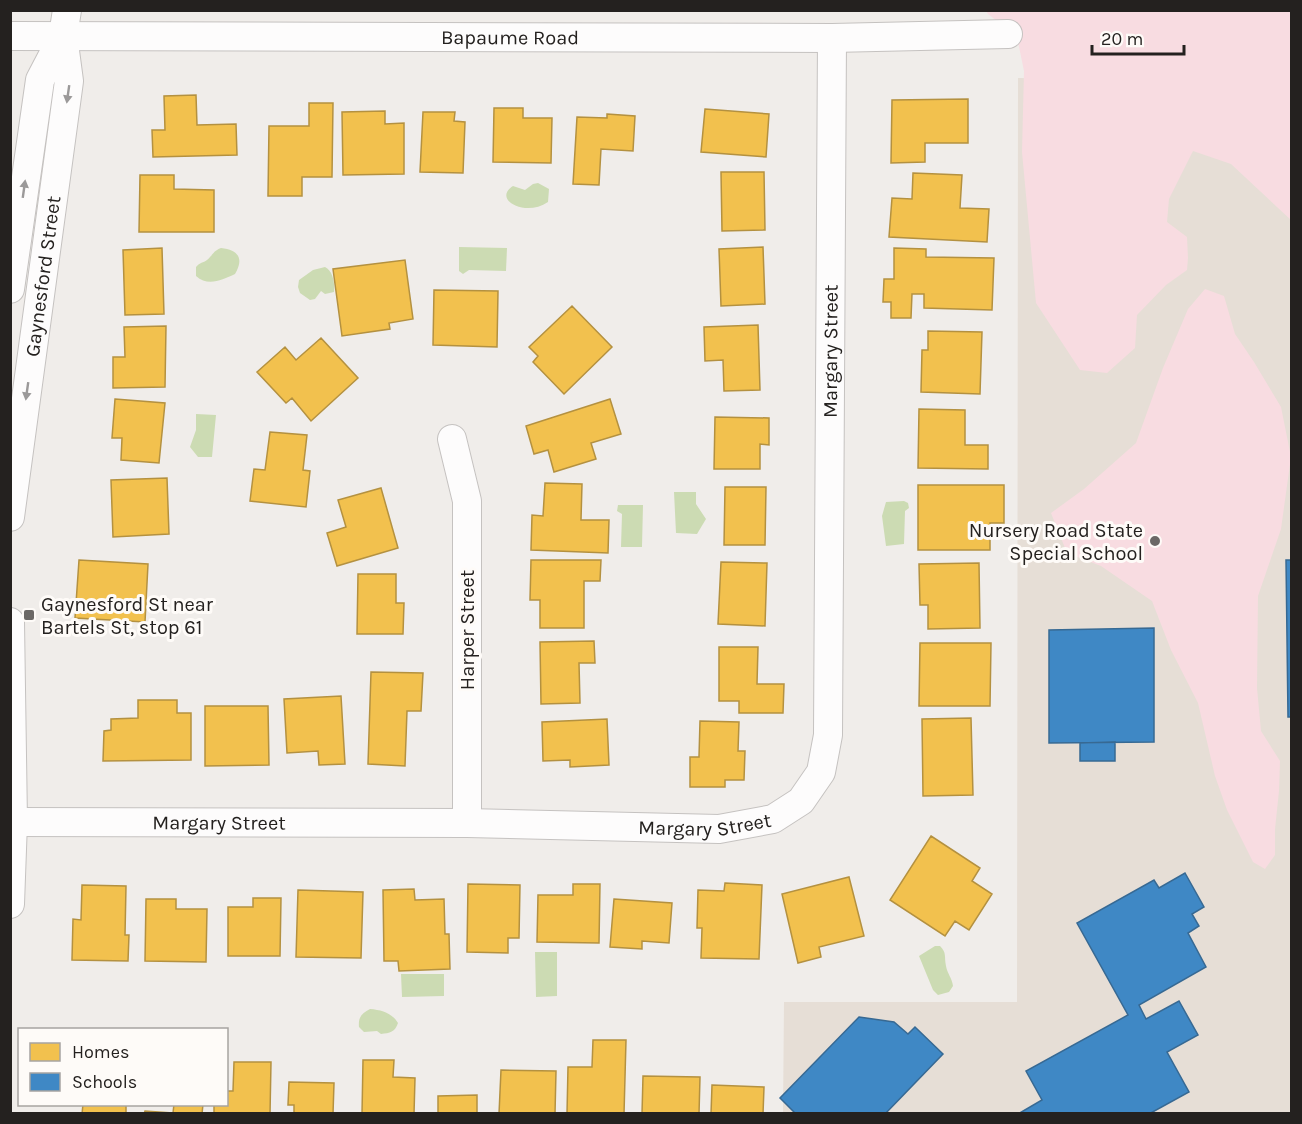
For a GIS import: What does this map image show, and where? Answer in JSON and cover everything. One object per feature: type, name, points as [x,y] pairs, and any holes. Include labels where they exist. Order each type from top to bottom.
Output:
[{"type":"street","name":"Bapaume Road","points":[[10,36],[65,23],[832,38],[1008,34]]},
{"type":"street","name":"Gaynesford Street","points":[[10,289],[39,80],[65,23]]},
{"type":"street","name":"Gaynesford Street","points":[[10,517],[69,81],[65,23]]},
{"type":"street","name":"Margary Street","points":[[13,822],[467,823],[719,829],[773,819],[801,801],[820,772],[828,735],[832,38]]},
{"type":"street","name":"Harper Street","points":[[452,439],[467,501],[467,823]]},
{"type":"street","points":[[10,622],[13,822],[10,904]]},
{"type":"shaded area","points":[[986,11],[1291,11],[1291,220],[1231,164],[1193,151],[1169,199],[1167,222],[1187,237],[1187,270],[1166,285],[1137,315],[1135,348],[1107,373],[1080,370],[1036,303],[1022,152],[1024,71],[1017,37]]},
{"type":"shaded area","name":"Nursery Road State Special School","points":[[1018,78],[1291,80],[1291,1113],[783,1114],[784,1002],[1017,1002]]},
{"type":"shaded area","points":[[538,183],[549,189],[548,202],[539,206],[530,208],[514,205],[506,196],[513,186],[525,190]]},
{"type":"shaded area","points":[[459,247],[507,248],[506,271],[469,270],[463,274],[459,271]]},
{"type":"shaded area","points":[[221,248],[232,251],[238,256],[239,264],[235,274],[210,282],[196,276],[196,267]]},
{"type":"shaded area","points":[[325,267],[333,278],[334,292],[325,294],[321,291],[315,299],[310,300],[300,293],[299,280],[313,270]]},
{"type":"shaded area","points":[[1205,289],[1224,296],[1235,334],[1281,407],[1291,457],[1281,529],[1258,596],[1257,688],[1261,731],[1280,761],[1275,855],[1265,869],[1253,862],[1227,810],[1215,776],[1198,703],[1171,650],[1152,601],[1101,566],[1067,553],[1051,513],[1084,489],[1136,443],[1163,368],[1188,309]]},
{"type":"shaded area","points":[[196,414],[216,415],[212,457],[198,457],[190,447],[196,430]]},
{"type":"shaded area","points":[[674,492],[696,492],[696,504],[706,519],[697,534],[676,533]]},
{"type":"shaded area","points":[[904,501],[908,503],[909,508],[905,511],[904,544],[886,546],[882,516],[886,502]]},
{"type":"shaded area","points":[[618,505],[643,505],[642,547],[621,547],[622,514],[617,511]]},
{"type":"shaded area","points":[[935,946],[940,946],[944,951],[953,986],[949,992],[938,995],[933,990],[919,956]]},
{"type":"shaded area","points":[[535,952],[557,952],[557,996],[536,997]]},
{"type":"shaded area","points":[[401,974],[444,974],[444,996],[402,997]]},
{"type":"shaded area","points":[[370,1009],[390,1014],[398,1023],[394,1030],[381,1034],[377,1031],[364,1032],[359,1027],[359,1021]]},
{"type":"building: Homes","points":[[196,95],[197,125],[236,124],[237,155],[153,157],[152,130],[165,130],[164,96]]},
{"type":"building: Homes","points":[[968,99],[968,143],[925,143],[925,162],[891,163],[892,100]]},
{"type":"building: Homes","points":[[309,103],[333,103],[332,177],[302,177],[302,196],[268,196],[269,126],[309,126]]},
{"type":"building: Homes","points":[[494,108],[523,108],[523,118],[552,118],[551,163],[493,162]]},
{"type":"building: Homes","points":[[705,109],[769,114],[766,157],[701,152]]},
{"type":"building: Homes","points":[[385,111],[385,124],[404,123],[404,174],[343,175],[342,112]]},
{"type":"building: Homes","points":[[423,112],[455,112],[454,121],[465,122],[463,173],[420,172]]},
{"type":"building: Homes","points":[[607,114],[635,116],[633,151],[601,149],[599,185],[573,184],[577,117],[607,118]]},
{"type":"building: Homes","points":[[721,172],[764,172],[765,230],[722,231]]},
{"type":"building: Homes","points":[[913,173],[962,175],[960,208],[989,209],[987,242],[889,237],[892,198],[912,199]]},
{"type":"building: Homes","points":[[140,175],[174,175],[174,189],[214,190],[214,232],[139,232]]},
{"type":"building: Homes","points":[[763,247],[765,304],[721,306],[719,249]]},
{"type":"building: Homes","points":[[162,248],[164,314],[125,315],[123,250]]},
{"type":"building: Homes","points":[[894,248],[926,249],[926,257],[994,258],[992,310],[924,308],[924,294],[912,294],[911,318],[891,318],[891,302],[883,302],[884,279],[894,279]]},
{"type":"building: Homes","points":[[405,260],[413,319],[389,323],[390,329],[342,336],[333,269]]},
{"type":"building: Homes","points":[[434,290],[498,291],[497,347],[433,345]]},
{"type":"building: Homes","points":[[572,306],[612,347],[564,394],[533,362],[538,356],[529,347]]},
{"type":"building: Homes","points":[[758,325],[760,390],[724,391],[723,360],[705,361],[704,327]]},
{"type":"building: Homes","points":[[166,326],[165,387],[113,388],[113,357],[125,357],[124,327]]},
{"type":"building: Homes","points":[[928,331],[982,332],[980,394],[921,392],[922,350],[928,350]]},
{"type":"building: Homes","points":[[321,338],[358,378],[311,421],[292,398],[286,403],[257,372],[285,347],[296,360]]},
{"type":"building: Homes","points":[[115,399],[165,403],[159,463],[121,460],[122,438],[112,438]]},
{"type":"building: Homes","points":[[610,399],[621,434],[591,443],[596,459],[554,472],[548,450],[534,454],[526,426]]},
{"type":"building: Homes","points":[[919,409],[965,410],[965,445],[988,445],[988,469],[918,468]]},
{"type":"building: Homes","points":[[715,417],[769,418],[769,445],[760,444],[760,469],[714,469]]},
{"type":"building: Homes","points":[[270,432],[307,435],[303,470],[310,471],[306,507],[250,501],[254,469],[265,470]]},
{"type":"building: Homes","points":[[167,478],[169,534],[113,537],[111,480]]},
{"type":"building: Homes","points":[[545,483],[582,484],[581,520],[609,520],[608,553],[531,550],[532,515],[543,516]]},
{"type":"building: Homes","points":[[918,485],[1004,485],[1004,523],[990,523],[990,550],[918,550]]},
{"type":"building: Homes","points":[[725,487],[766,487],[765,545],[724,545]]},
{"type":"building: Homes","points":[[381,488],[398,548],[337,566],[327,533],[346,527],[338,500]]},
{"type":"building: Homes","points":[[79,560],[148,564],[145,622],[75,618]]},
{"type":"building: Homes","points":[[531,560],[601,560],[600,581],[584,581],[584,628],[540,628],[540,600],[530,600]]},
{"type":"building: Homes","points":[[721,562],[767,563],[765,626],[718,624]]},
{"type":"building: Homes","points":[[979,563],[980,628],[928,629],[928,605],[920,605],[919,564]]},
{"type":"building: Homes","points":[[358,574],[396,574],[396,603],[404,603],[403,634],[357,634]]},
{"type":"building: Homes","points":[[594,641],[595,663],[579,663],[580,703],[541,704],[540,642]]},
{"type":"building: Homes","points":[[920,643],[991,643],[990,706],[919,706]]},
{"type":"building: Homes","points":[[719,647],[758,647],[757,684],[784,684],[783,713],[739,713],[739,701],[719,701]]},
{"type":"building: Homes","points":[[371,672],[423,673],[421,711],[407,711],[405,766],[368,764]]},
{"type":"building: Homes","points":[[341,696],[345,764],[319,765],[318,751],[287,753],[284,699]]},
{"type":"building: Homes","points":[[138,700],[177,700],[177,713],[191,713],[191,760],[103,761],[104,731],[111,730],[111,719],[138,718]]},
{"type":"building: Homes","points":[[205,706],[268,706],[269,765],[205,766]]},
{"type":"building: Homes","points":[[971,718],[973,795],[923,796],[922,719]]},
{"type":"building: Homes","points":[[607,719],[609,765],[570,767],[570,760],[543,761],[542,722]]},
{"type":"building: Homes","points":[[700,721],[739,722],[738,751],[745,751],[744,780],[725,780],[725,787],[690,787],[690,757],[699,757]]},
{"type":"building: Homes","points":[[931,836],[980,868],[972,881],[992,894],[969,930],[955,921],[945,936],[890,900]]},
{"type":"building: Homes","points":[[849,877],[864,936],[819,947],[821,957],[798,963],[782,894]]},
{"type":"building: Homes","points":[[725,883],[762,885],[759,959],[701,958],[702,928],[697,928],[698,890],[724,891]]},
{"type":"building: Homes","points":[[468,884],[520,885],[519,938],[508,938],[508,953],[467,952]]},
{"type":"building: Homes","points":[[573,884],[600,884],[599,943],[537,942],[538,895],[573,895]]},
{"type":"building: Homes","points":[[82,885],[126,886],[125,935],[129,935],[128,961],[72,960],[73,919],[81,920]]},
{"type":"building: Homes","points":[[414,889],[415,900],[444,899],[445,934],[449,934],[450,969],[399,971],[398,961],[384,961],[383,890]]},
{"type":"building: Homes","points":[[298,890],[363,892],[361,958],[296,957]]},
{"type":"building: Homes","points":[[253,898],[281,898],[280,956],[228,956],[228,907],[253,907]]},
{"type":"building: Homes","points":[[146,899],[176,899],[176,909],[207,909],[206,962],[145,961]]},
{"type":"building: Homes","points":[[614,899],[672,903],[669,943],[642,941],[642,949],[610,947]]},
{"type":"building: Homes","points":[[593,1040],[626,1040],[624,1114],[567,1114],[568,1067],[592,1067]]},
{"type":"building: Homes","points":[[363,1060],[394,1060],[393,1077],[415,1078],[414,1114],[362,1114]]},
{"type":"building: Homes","points":[[234,1062],[271,1062],[270,1114],[214,1114],[214,1106],[228,1106],[228,1091],[233,1091]]},
{"type":"building: Homes","points":[[501,1070],[556,1071],[555,1114],[499,1114]]},
{"type":"building: Homes","points":[[643,1076],[700,1077],[699,1114],[642,1114]]},
{"type":"building: Homes","points":[[289,1082],[334,1083],[333,1114],[294,1114],[294,1105],[288,1105]]},
{"type":"building: Homes","points":[[712,1085],[764,1087],[763,1114],[711,1114]]},
{"type":"building: Homes","points":[[477,1095],[477,1114],[438,1114],[438,1096]]},
{"type":"building: Homes","points":[[83,1106],[126,1106],[126,1114],[82,1114]]},
{"type":"building: Homes","points":[[174,1106],[203,1106],[202,1114],[144,1114],[145,1111],[173,1113]]},
{"type":"building: Schools","points":[[1286,560],[1292,560],[1292,717],[1288,717]]},
{"type":"building: Schools","points":[[1154,628],[1154,742],[1049,743],[1049,630]]},
{"type":"building: Schools","points":[[1115,742],[1115,761],[1080,761],[1080,743]]},
{"type":"building: Schools","points":[[1185,873],[1204,907],[1192,914],[1199,926],[1188,933],[1206,967],[1139,1005],[1146,1019],[1179,1001],[1198,1035],[1167,1052],[1189,1092],[1149,1114],[1018,1114],[1042,1100],[1026,1071],[1128,1015],[1077,923],[1154,880],[1159,888]]},
{"type":"building: Schools","points":[[859,1017],[894,1022],[908,1034],[915,1027],[943,1054],[885,1114],[796,1114],[780,1098]]},
{"type":"place","name":"Nursery Road State Special School","points":[[1155,541]]},
{"type":"place","name":"Gaynesford St near Bartels St, stop 61","points":[[29,615]]}]
